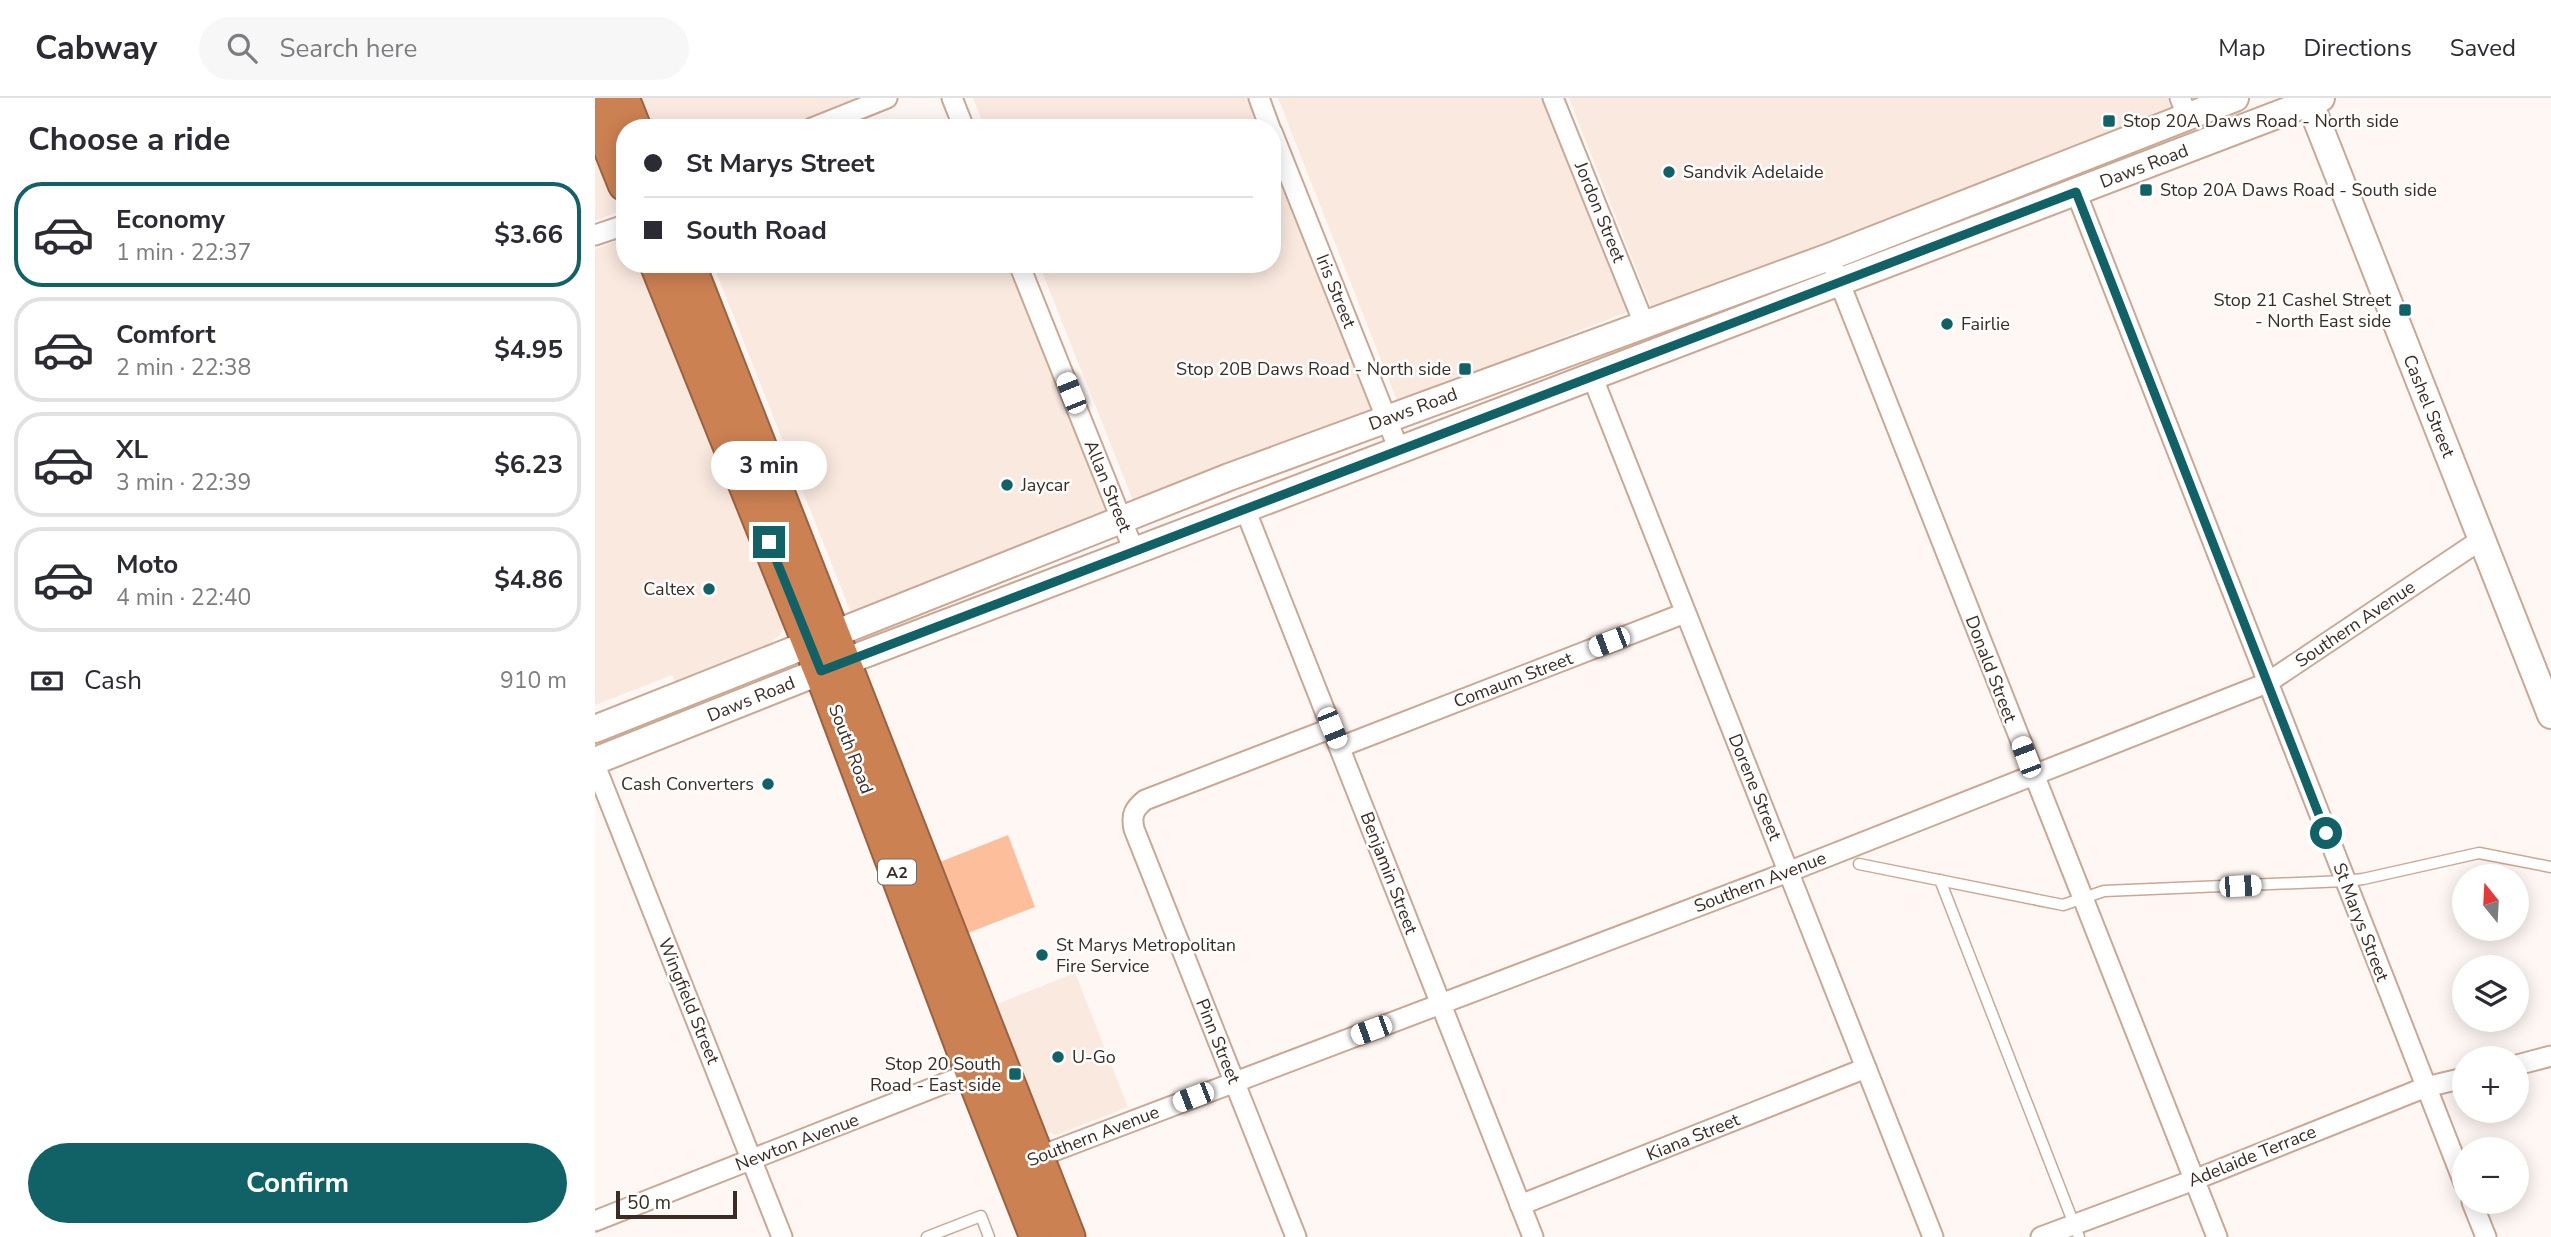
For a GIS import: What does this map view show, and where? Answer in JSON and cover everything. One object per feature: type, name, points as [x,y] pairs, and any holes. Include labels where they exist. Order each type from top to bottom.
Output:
[{"type":"highway","points":[[622,98],[630,119]]},
{"type":"highway","points":[[595,109],[616,162]]},
{"type":"highway","name":"South Road","points":[[661,273],[796,608],[857,693],[985,1067]]},
{"type":"highway","name":"South Road","points":[[691,273],[827,653],[985,1067],[1023,1163],[1068,1237]]},
{"type":"highway","name":"South Road","points":[[1023,1163],[1037,1237]]},
{"type":"main road","name":"Daws Road","points":[[595,763],[827,653],[1122,521],[1387,418],[1646,326],[1829,257],[2184,108],[2235,98]]},
{"type":"main road","name":"Daws Road","points":[[595,729],[749,668],[898,642],[2313,99]]},
{"type":"main road","name":"Cashel Street","points":[[2313,99],[2551,715]]},
{"type":"main road","points":[[749,668],[790,630],[796,608]]},
{"type":"main road","points":[[857,693],[875,657],[880,651],[898,642]]},
{"type":"street","points":[[834,119],[887,98]]},
{"type":"street","points":[[952,98],[960,119]]},
{"type":"street","name":"Iris Street","points":[[1259,98],[1267,119]]},
{"type":"street","name":"Jordon Street","points":[[1553,98],[1646,326]]},
{"type":"street","name":"Iris Street","points":[[1281,155],[1399,450]]},
{"type":"street","name":"St Marys Street","points":[[2076,192],[2452,1153]]},
{"type":"street","points":[[595,236],[616,228]]},
{"type":"street","name":"Donald Street","points":[[1829,257],[2217,1237]]},
{"type":"street","name":"Allan Street","points":[[1023,273],[1134,551]]},
{"type":"street","name":"Dorene Street","points":[[1592,376],[1933,1237]]},
{"type":"street","name":"Benjamin Street","points":[[1245,509],[1533,1237]]},
{"type":"street","name":"Southern Avenue","points":[[1023,1163],[1788,872],[2267,683],[2481,539]]},
{"type":"street","name":"Comaum Street","points":[[1340,747],[1685,613]]},
{"type":"street","name":"Pinn Street","points":[[1296,1237],[1134,829],[1132,817],[1136,808],[1145,800],[1332,728]]},
{"type":"street","name":"Wingfield Street","points":[[595,763],[782,1237]]},
{"type":"street","points":[[2529,1062],[2551,1056]]},
{"type":"street","name":"Newton Avenue","points":[[595,1221],[985,1067]]},
{"type":"street","name":"Kiana Street","points":[[1520,1205],[1866,1069]]},
{"type":"street","name":"Adelaide Terrace","points":[[2041,1237],[2077,1231],[2194,1180],[2426,1087],[2452,1081]]},
{"type":"street","points":[[2477,1214],[2486,1237]]},
{"type":"lane","points":[[1859,864],[2063,905],[2104,891],[2363,879],[2479,853],[2551,867]]},
{"type":"lane","points":[[1940,880],[2077,1231]]},
{"type":"lane","points":[[927,1237],[981,1216],[989,1237]]},
{"type":"shaded area","points":[[642,98],[856,98],[804,119],[650,119]]},
{"type":"shaded area","points":[[973,98],[1247,98],[1255,119],[981,119]]},
{"type":"shaded area","points":[[1278,98],[1545,98],[1629,311],[1398,403]]},
{"type":"shaded area","points":[[1569,98],[2167,98],[2171,108],[1653,311]]},
{"type":"shaded area","points":[[595,143],[616,195],[616,212],[595,221]]},
{"type":"shaded area","points":[[1281,185],[1371,410],[1134,503],[1043,273],[1281,273]]},
{"type":"shaded area","points":[[616,241],[616,273],[651,273],[786,623],[780,635],[768,645],[675,681],[672,675],[595,705],[595,249]]},
{"type":"shaded area","points":[[717,273],[1013,273],[1109,519],[853,618]]},
{"type":"shaded area","points":[[1008,835],[1035,907],[968,933],[940,862]]},
{"type":"shaded area","points":[[1075,973],[1128,1107],[1056,1135],[1045,1131],[995,1005]]},
{"type":"place","name":"Stop 20A Daws Road - North side","points":[[2109,121]]},
{"type":"place","name":"Sandvik Adelaide","points":[[1669,172]]},
{"type":"place","name":"Stop 20A Daws Road - South side","points":[[2146,190]]},
{"type":"place","name":"Stop 21 Cashel Street - North East side","points":[[2405,310]]},
{"type":"place","name":"Fairlie","points":[[1947,324]]},
{"type":"place","name":"Stop 20B Daws Road - North side","points":[[1465,369]]},
{"type":"place","name":"Jaycar","points":[[1007,485]]},
{"type":"place","name":"Caltex","points":[[709,589]]},
{"type":"place","name":"Cash Converters","points":[[768,784]]},
{"type":"place","name":"St Marys Metropolitan Fire Service","points":[[1042,955]]},
{"type":"place","name":"U-Go","points":[[1058,1057]]},
{"type":"place","name":"Stop 20 South Road - East side","points":[[1015,1074]]},
{"type":"route","points":[[769,542],[821,671],[2076,192],[2326,833]]}]
